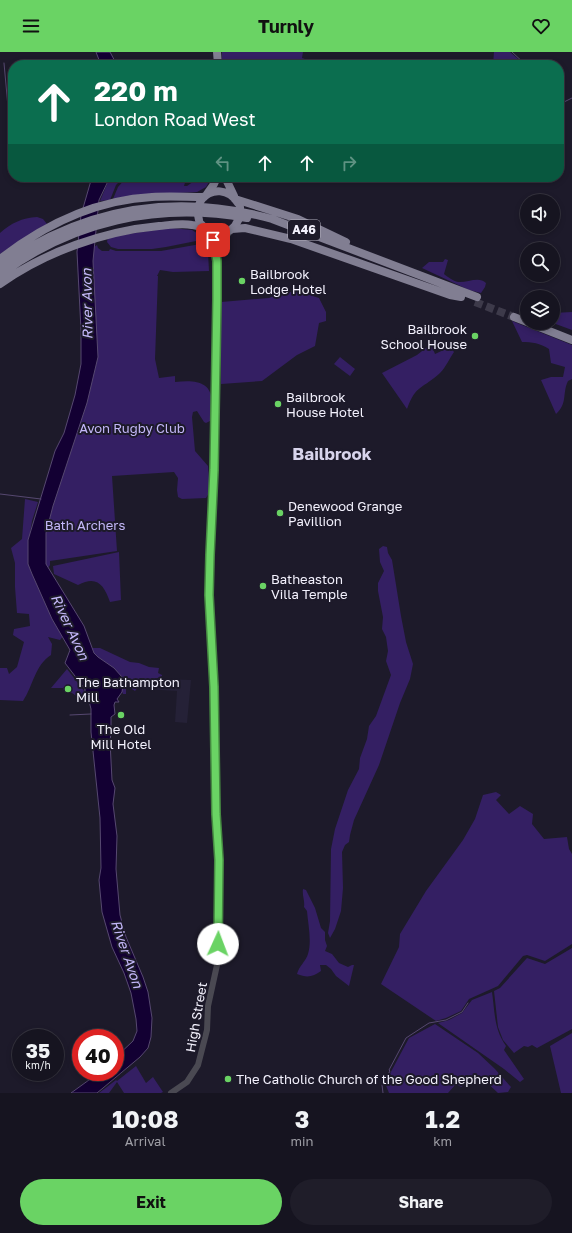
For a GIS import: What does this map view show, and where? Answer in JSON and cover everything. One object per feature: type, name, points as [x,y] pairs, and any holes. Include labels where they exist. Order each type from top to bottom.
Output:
[{"type":"highway","points":[[205,229],[199,220],[197,210],[215,182]]},
{"type":"highway","points":[[0,284],[32,265],[80,244],[109,234],[145,227],[191,224],[216,234],[226,233],[233,228],[240,217],[240,207],[227,182]]},
{"type":"highway","points":[[0,259],[37,233],[74,215],[118,202],[151,197],[204,197],[218,191],[227,192],[235,198],[298,219],[317,227],[403,269]]},
{"type":"highway","name":"A46","points":[[0,266],[35,244],[65,229],[99,217],[121,216],[151,214],[173,212],[208,213],[250,218],[271,223],[298,232],[461,297],[476,300],[403,269],[299,228],[251,213],[206,206],[174,206],[121,216],[74,233],[33,253],[0,276]]},
{"type":"highway","points":[[233,228],[243,228],[291,239],[461,297]]},
{"type":"highway","points":[[520,316],[515,315],[520,318]]},
{"type":"highway","points":[[560,329],[572,334]]},
{"type":"highway","points":[[546,330],[572,340]]},
{"type":"street","points":[[217,261],[221,244],[233,228]]},
{"type":"street","points":[[205,229],[214,242],[217,261]]},
{"type":"street","name":"High Street","points":[[171,1093],[187,1082],[195,1071],[204,1044],[207,1030],[208,1006],[217,965],[219,930],[219,860],[216,814],[214,687],[209,595],[214,470],[217,261]]},
{"type":"shaded area","points":[[162,679],[191,680],[187,723],[175,722],[177,691],[145,689]]},
{"type":"green space","points":[[222,52],[303,52],[302,58],[308,60],[222,60]]},
{"type":"green space","points":[[494,52],[510,52],[519,60],[493,60]]},
{"type":"green space","points":[[108,182],[119,182],[116,185],[110,200],[100,201]]},
{"type":"green space","points":[[122,182],[185,182],[184,186],[187,186],[193,182],[209,182],[206,187],[197,192],[113,199],[118,187]]},
{"type":"green space","points":[[37,217],[43,219],[47,224],[0,254],[0,233],[8,226],[17,222]]},
{"type":"green space","points":[[171,228],[192,230],[206,239],[152,249],[118,249],[111,247],[107,242],[108,237]]},
{"type":"green space","points":[[206,243],[209,271],[173,272],[160,270],[157,276],[155,359],[159,378],[175,376],[175,382],[188,381],[200,383],[209,390],[212,403],[210,421],[206,423],[204,422],[197,411],[193,412],[192,417],[195,451],[208,466],[210,491],[206,498],[182,499],[178,497],[178,478],[174,472],[112,476],[117,551],[50,561],[50,565],[46,571],[41,551],[50,511],[79,424],[90,250],[97,245],[102,251],[109,251],[110,249],[116,251],[161,251]]},
{"type":"green space","points":[[445,259],[448,260],[444,274],[452,280],[458,282],[476,280],[483,281],[486,283],[481,293],[469,290],[422,268],[429,262],[443,262]]},
{"type":"green space","points":[[297,291],[319,298],[326,312],[326,321],[319,323],[315,346],[297,355],[262,381],[221,384],[221,302],[269,298],[279,294]]},
{"type":"green space","points":[[572,312],[572,330],[560,326],[560,313]]},
{"type":"green space","points":[[512,321],[520,324],[520,330],[534,330],[572,345],[572,379],[568,381],[566,385],[562,406],[556,414],[541,380],[551,377],[563,377],[565,367],[551,363],[549,349],[546,347],[536,343],[522,342]]},
{"type":"green space","points":[[431,344],[435,354],[450,347],[454,352],[440,373],[417,391],[410,401],[407,409],[382,373],[417,355]]},
{"type":"green space","points":[[340,357],[355,369],[350,376],[334,364]]},
{"type":"green space","points":[[25,499],[38,502],[32,521],[29,539],[64,635],[60,640],[48,637],[52,644],[51,655],[41,664],[23,701],[0,700],[0,668],[7,668],[9,674],[17,667],[24,642],[13,635],[14,629],[30,626],[29,614],[17,613],[15,563],[11,548],[22,539]]},
{"type":"green space","points":[[383,546],[387,547],[388,553],[392,560],[406,642],[413,664],[410,679],[400,703],[379,765],[354,820],[349,842],[345,845],[342,852],[343,888],[341,911],[335,929],[330,938],[328,933],[330,921],[331,849],[335,829],[348,790],[359,769],[360,758],[367,739],[369,726],[376,716],[391,675],[386,661],[388,651],[386,637],[382,629],[383,617],[378,591],[378,583],[384,571],[380,562],[379,549]]},
{"type":"green space","points":[[119,552],[121,600],[110,602],[99,583],[90,581],[78,585],[54,574],[53,566]]},
{"type":"green space","points":[[92,648],[100,648],[130,662],[159,668],[158,673],[162,676],[151,681],[148,680],[135,691],[129,687],[126,687],[126,694],[123,694],[121,689],[95,660]]},
{"type":"green space","points":[[67,669],[84,691],[84,695],[88,700],[81,699],[70,692],[63,690],[63,688],[51,688]]},
{"type":"green space","points":[[496,792],[501,795],[496,800],[509,814],[520,806],[533,814],[532,824],[544,839],[567,837],[569,849],[572,854],[572,944],[545,961],[527,955],[523,956],[498,986],[469,999],[461,1011],[436,1021],[381,984],[399,947],[400,934],[426,891],[463,840],[475,819],[483,795]]},
{"type":"green space","points":[[303,889],[306,890],[315,908],[321,928],[325,932],[327,946],[325,951],[332,954],[339,963],[348,967],[354,965],[349,986],[336,976],[326,965],[320,965],[321,971],[313,976],[297,974],[299,968],[307,957],[310,944],[307,911],[304,907]]},
{"type":"green space","points":[[572,948],[572,1029],[537,1048],[532,1045],[528,1047],[524,1046],[514,1053],[503,1040],[498,1027],[494,991],[500,988],[527,958],[545,964]]},
{"type":"green space","points":[[492,992],[497,1027],[506,1046],[504,1050],[524,1079],[520,1082],[504,1069],[438,1023],[449,1020],[462,1013],[472,1000]]},
{"type":"green space","points":[[435,1024],[478,1053],[511,1087],[508,1092],[498,1093],[483,1079],[475,1084],[468,1082],[461,1087],[456,1084],[448,1093],[389,1093],[385,1083],[409,1038]]},
{"type":"green space","points":[[572,1033],[572,1093],[561,1093],[550,1046]]},
{"type":"green space","points":[[136,1066],[146,1083],[153,1077],[163,1092],[124,1093],[117,1082],[109,1093],[99,1093],[115,1081],[124,1081],[124,1075]]},
{"type":"water","points":[[96,52],[110,52],[114,60],[99,60]]},
{"type":"water","name":"River Avon","points":[[91,182],[108,182],[99,200],[93,261],[98,357],[87,403],[53,506],[46,533],[46,564],[84,626],[94,653],[114,668],[122,677],[122,692],[117,699],[119,702],[115,702],[114,705],[115,714],[111,717],[110,741],[112,780],[115,788],[113,804],[117,836],[116,869],[120,915],[126,937],[148,992],[152,1018],[151,1037],[148,1048],[124,1070],[124,1050],[133,1041],[137,1031],[136,1019],[131,993],[112,947],[102,912],[99,880],[101,868],[100,818],[91,732],[91,709],[89,701],[85,695],[85,689],[65,663],[70,650],[52,619],[28,564],[28,540],[55,451],[64,433],[75,395],[81,364],[81,330],[77,252],[81,215]]},
{"type":"water","points":[[88,1081],[111,1081],[97,1093],[71,1093]]},
{"type":"waterway","points":[[512,52],[521,60]]},
{"type":"waterway","points":[[4,63],[8,107]]},
{"type":"waterway","points":[[564,102],[572,98]]},
{"type":"waterway","points":[[0,494],[41,499]]},
{"type":"waterway","points":[[70,715],[91,714]]},
{"type":"waterway","points":[[383,1093],[382,1085],[406,1038],[429,1023],[446,1020],[462,1012],[468,1003]]},
{"type":"tunnel","points":[[475,302],[514,317]]},
{"type":"place","name":"Bailbrook Lodge Hotel","points":[[242,281]]},
{"type":"place","name":"Bailbrook School House","points":[[475,336]]},
{"type":"place","name":"Bailbrook House Hotel","points":[[278,404]]},
{"type":"place","name":"Denewood Grange Pavillion","points":[[280,513]]},
{"type":"place","name":"Batheaston Villa Temple","points":[[263,586]]},
{"type":"place","name":"The Bathampton Mill","points":[[68,689]]},
{"type":"place","name":"The Old Mill Hotel","points":[[121,715]]},
{"type":"place","name":"The Catholic Church of the Good Shepherd","points":[[228,1079]]},
{"type":"district","name":"Bailbrook","points":[[332,454]]},
{"type":"route","points":[[213,240],[217,261],[217,299],[214,389],[214,470],[209,595],[214,687],[216,814],[219,860],[218,944]]},
{"type":"park label","name":"Avon Rugby Club","points":[[132,428]]},
{"type":"park label","name":"Bath Archers","points":[[85,525]]}]
